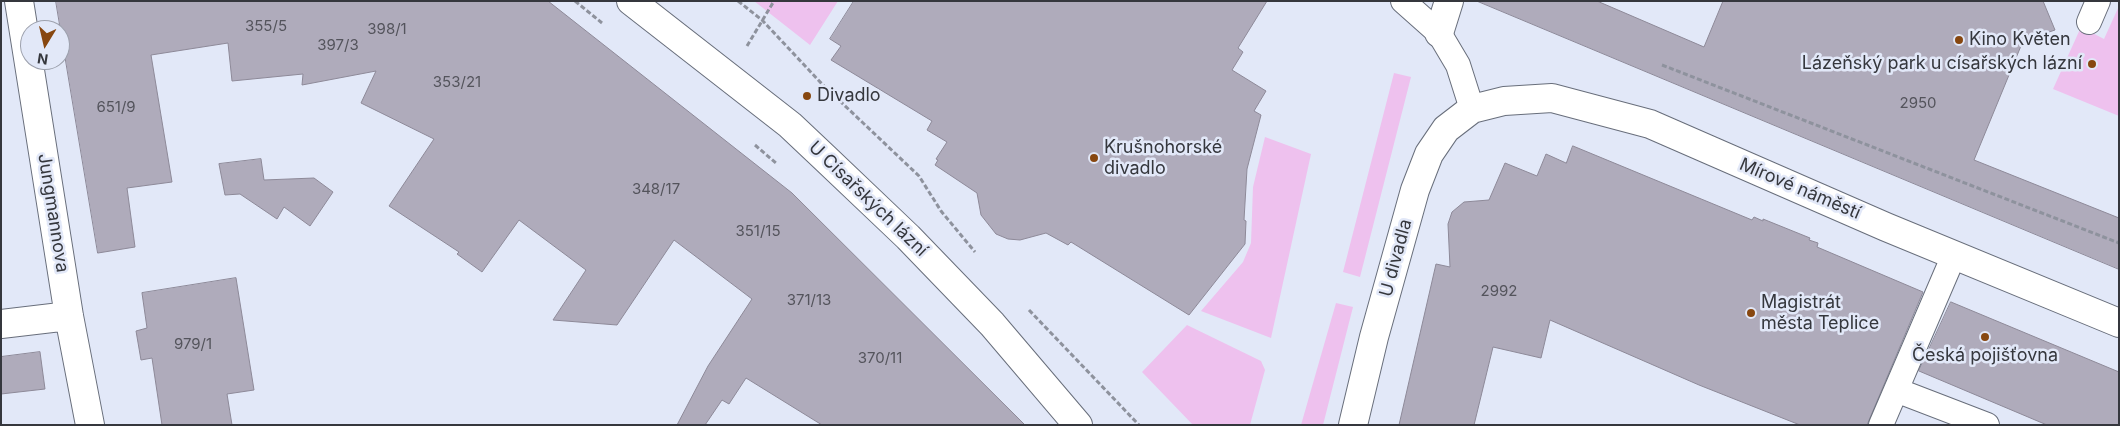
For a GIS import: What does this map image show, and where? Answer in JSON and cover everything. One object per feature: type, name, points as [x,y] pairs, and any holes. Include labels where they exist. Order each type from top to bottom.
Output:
[{"type":"street","name":"Jungmannova","points":[[19,1],[69,316],[90,425]]},
{"type":"street","name":"U Císařských lázní","points":[[631,1],[790,125],[908,237],[992,324],[1078,425]]},
{"type":"street","points":[[1439,33],[1449,1]]},
{"type":"street","name":"Mírové náměstí","points":[[1472,109],[1504,101],[1552,98],[1650,124],[1954,255],[2119,323]]},
{"type":"street","name":"U divadla","points":[[1353,425],[1374,337],[1422,172],[1429,154],[1446,129],[1472,109]]},
{"type":"street","points":[[1,324],[69,316]]},
{"type":"lane","points":[[1403,1],[1439,33],[1458,65],[1472,109]]},
{"type":"lane","points":[[1881,425],[1954,255]]},
{"type":"lane","points":[[1896,390],[1987,425]]},
{"type":"path","points":[[738,1],[762,20],[822,84],[919,176],[941,211],[978,257]]},
{"type":"path","points":[[729,77],[774,1]]},
{"type":"path","points":[[1662,65],[2119,243]]},
{"type":"path","points":[[1025,306],[1139,425]]},
{"type":"shaded area","points":[[754,1],[838,1],[810,45]]},
{"type":"shaded area","name":"Lázeňský park u císařských lázní","points":[[2119,6],[2119,116],[2053,89],[2081,27],[2104,39]]},
{"type":"shaded area","points":[[1394,73],[1411,77],[1360,277],[1343,272]]},
{"type":"shaded area","points":[[1265,137],[1311,154],[1271,338],[1201,311],[1243,262],[1251,243],[1253,187]]},
{"type":"shaded area","points":[[1336,303],[1353,307],[1323,425],[1301,425]]},
{"type":"shaded area","points":[[1187,325],[1261,361],[1265,370],[1250,425],[1193,425],[1142,372]]},
{"type":"building","points":[[56,1],[548,1],[792,193],[1025,425],[822,425],[746,378],[729,404],[722,400],[705,425],[677,425],[708,366],[752,299],[674,240],[617,325],[553,320],[586,270],[519,220],[482,272],[457,254],[459,252],[389,206],[434,139],[361,103],[376,71],[302,85],[303,74],[232,81],[228,43],[151,55],[172,182],[127,188],[135,247],[98,253],[68,70],[70,70],[70,20],[59,20]]},
{"type":"building","name":"Krušnohorské divadlo","points":[[854,1],[1267,1],[1238,48],[1243,52],[1232,70],[1266,91],[1254,111],[1261,115],[1247,169],[1244,220],[1246,221],[1245,244],[1189,315],[1071,242],[1068,245],[1046,233],[1020,240],[1008,239],[996,234],[981,215],[977,193],[935,165],[938,160],[936,159],[947,142],[927,130],[932,121],[831,60],[841,46],[830,39]]},
{"type":"building","points":[[1477,1],[1597,1],[1704,47],[1723,1],[2043,1],[2055,30],[2023,41],[1974,160],[2119,218],[2119,269]]},
{"type":"building","points":[[1573,146],[1752,220],[1754,217],[1763,221],[1763,219],[1810,238],[1809,240],[1818,243],[1817,247],[1923,292],[1867,425],[1800,425],[1699,385],[1550,320],[1541,358],[1493,347],[1474,425],[1399,425],[1436,264],[1450,267],[1448,224],[1452,212],[1464,202],[1489,200],[1505,163],[1537,176],[1546,154],[1566,163]]},
{"type":"building","points":[[261,159],[264,180],[314,178],[333,192],[310,226],[284,207],[277,219],[240,194],[225,195],[219,164]]},
{"type":"building","points":[[236,278],[254,390],[227,394],[232,425],[162,425],[152,358],[141,360],[136,331],[147,328],[142,293]]},
{"type":"building","name":"Česká pojišťovna","points":[[1951,302],[2119,372],[2119,425],[2047,425],[1919,371]]},
{"type":"building","points":[[40,352],[45,389],[1,394],[1,357]]},
{"type":"place","name":"Kino Květen","points":[[1959,40]]},
{"type":"place","name":"Lázeňský park u císařských lázní","points":[[2092,64]]},
{"type":"place","name":"Divadlo","points":[[807,96]]},
{"type":"place","name":"Krušnohorské divadlo","points":[[1094,158]]},
{"type":"place","name":"Magistrát města Teplice","points":[[1751,313]]},
{"type":"place","name":"Česká pojišťovna","points":[[1985,337]]}]
